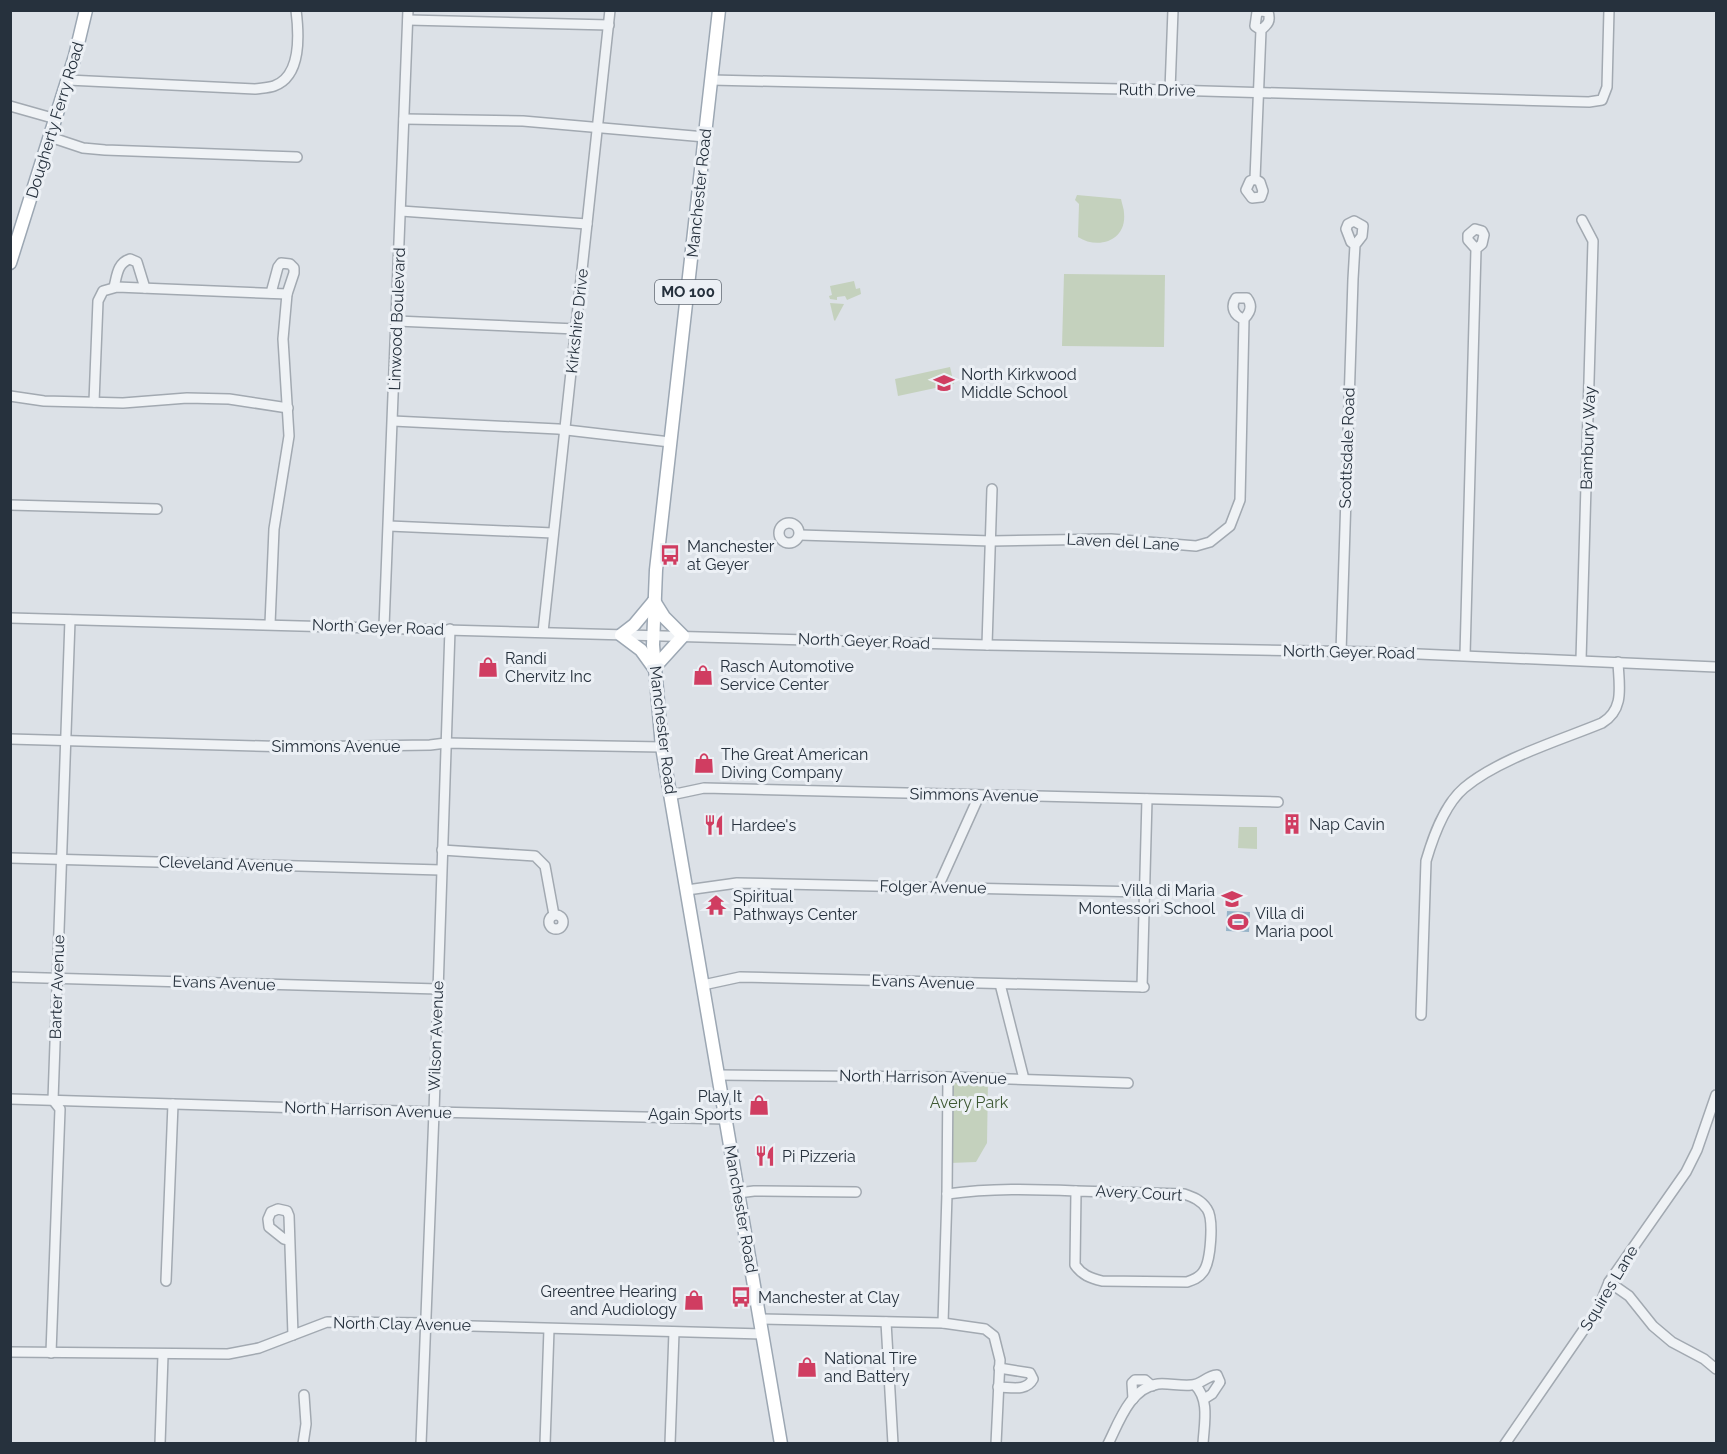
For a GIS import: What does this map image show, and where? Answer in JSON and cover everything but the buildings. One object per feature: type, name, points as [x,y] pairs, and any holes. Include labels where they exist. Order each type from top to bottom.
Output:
[{"type":"main road","name":"Dougherty Ferry Road","points":[[10,263],[68,80],[86,10]]},
{"type":"main road","name":"Manchester Road","points":[[719,10],[654,601],[654,668],[662,747],[781,1443]]},
{"type":"main road","points":[[654,601],[664,617],[683,636],[654,668],[641,650],[621,635],[634,625],[654,601]]},
{"type":"street","points":[[68,80],[255,89],[274,86],[286,78],[295,63],[298,32],[296,10]]},
{"type":"street","name":"Kirkshire Drive","points":[[543,632],[610,10]]},
{"type":"street","points":[[1170,90],[1173,10]]},
{"type":"street","name":"Ruth Drive","points":[[711,80],[1589,102],[1602,100],[1607,87],[1609,10]]},
{"type":"street","points":[[408,15],[609,25]]},
{"type":"street","name":"Linwood Boulevard","points":[[384,627],[408,15]]},
{"type":"street","points":[[1255,179],[1261,30]]},
{"type":"street","points":[[10,106],[56,118]]},
{"type":"street","points":[[404,119],[523,121],[705,137]]},
{"type":"street","points":[[50,137],[83,148],[105,150],[297,157]]},
{"type":"street","points":[[401,212],[587,224]]},
{"type":"street","name":"Bambury Way","points":[[1581,660],[1593,241],[1582,220]]},
{"type":"street","name":"Scottsdale Road","points":[[1341,651],[1355,245]]},
{"type":"street","points":[[1465,655],[1476,249]]},
{"type":"street","points":[[114,287],[120,267],[130,259],[136,262],[145,288]]},
{"type":"street","points":[[270,624],[274,529],[289,436],[283,339],[287,294],[294,268],[290,264],[281,263],[278,267],[271,293]]},
{"type":"street","points":[[94,402],[98,301],[103,291],[114,287],[287,294]]},
{"type":"street","name":"Laven del Lane","points":[[800,535],[991,541],[1111,539],[1204,545],[1219,537],[1230,526],[1240,500],[1244,319]]},
{"type":"street","points":[[397,321],[576,329]]},
{"type":"street","points":[[10,396],[44,401],[123,404],[187,398],[229,399],[288,408]]},
{"type":"street","points":[[393,421],[565,431],[670,442]]},
{"type":"street","points":[[987,645],[992,489]]},
{"type":"street","points":[[10,506],[157,509]]},
{"type":"street","points":[[389,526],[553,533]]},
{"type":"street","name":"North Geyer Road","points":[[10,618],[450,628],[987,645],[1341,651],[1716,667]]},
{"type":"street","name":"Barter Avenue","points":[[51,1353],[60,1108],[53,1100],[70,620]]},
{"type":"street","name":"Wilson Avenue","points":[[421,1443],[450,628]]},
{"type":"street","points":[[1421,1015],[1426,861],[1432,838],[1443,816],[1463,789],[1493,768],[1599,725],[1613,716],[1618,704],[1618,662]]},
{"type":"street","name":"Simmons Avenue","points":[[10,739],[327,747],[446,743],[662,747]]},
{"type":"street","name":"Simmons Avenue","points":[[671,795],[704,788],[1278,802]]},
{"type":"street","points":[[938,887],[979,796]]},
{"type":"street","points":[[1144,891],[1147,799]]},
{"type":"street","points":[[442,850],[535,856],[545,866],[554,915]]},
{"type":"street","name":"Cleveland Avenue","points":[[10,858],[441,870]]},
{"type":"street","name":"Folger Avenue","points":[[687,890],[737,883],[1144,891]]},
{"type":"street","name":"Evans Avenue","points":[[703,985],[740,977],[1143,987],[1144,891]]},
{"type":"street","name":"Evans Avenue","points":[[10,977],[438,989]]},
{"type":"street","points":[[1000,984],[1024,1079]]},
{"type":"street","name":"North Harrison Avenue","points":[[718,1075],[948,1077],[1128,1083]]},
{"type":"street","points":[[943,1323],[948,1077]]},
{"type":"street","name":"Squires Lane","points":[[1505,1443],[1598,1309],[1610,1282],[1686,1172],[1697,1150],[1716,1095]]},
{"type":"street","name":"North Harrison Avenue","points":[[10,1099],[726,1119]]},
{"type":"street","points":[[166,1281],[173,1104]]},
{"type":"street","name":"Avery Court","points":[[947,1194],[1016,1188],[1184,1194],[1196,1198],[1206,1206],[1211,1216],[1209,1261],[1204,1271],[1197,1278],[1187,1282],[1102,1281],[1089,1278],[1075,1265],[1076,1191]]},
{"type":"street","points":[[738,1193],[856,1191]]},
{"type":"street","points":[[289,1240],[293,1335]]},
{"type":"street","points":[[1610,1282],[1629,1296],[1653,1326],[1672,1342],[1704,1359],[1716,1369]]},
{"type":"street","points":[[760,1319],[943,1323],[985,1329],[994,1336],[998,1347],[999,1387],[996,1443]]},
{"type":"street","name":"North Clay Avenue","points":[[10,1352],[163,1354],[243,1352],[327,1322],[762,1334]]},
{"type":"street","points":[[886,1322],[893,1443]]},
{"type":"street","points":[[545,1443],[549,1329]]},
{"type":"street","points":[[670,1443],[674,1332]]},
{"type":"street","points":[[160,1443],[163,1354]]},
{"type":"street","points":[[999,1368],[1030,1373],[1033,1379],[1030,1385],[1024,1388],[999,1387]]},
{"type":"street","points":[[1108,1443],[1133,1399],[1139,1392],[1152,1386],[1158,1384],[1195,1385],[1208,1376],[1217,1376],[1220,1382],[1217,1388],[1204,1399]]},
{"type":"street","points":[[1195,1385],[1201,1391],[1204,1399],[1203,1443]]},
{"type":"street","points":[[303,1443],[306,1424],[304,1395]]},
{"type":"green space","points":[[1077,195],[1121,199],[1124,223],[1116,236],[1102,243],[1086,241],[1078,237],[1079,204],[1075,200]]},
{"type":"green space","points":[[1064,274],[1165,275],[1164,347],[1062,346]]},
{"type":"green space","points":[[854,281],[856,289],[860,288],[861,294],[847,300],[845,296],[837,297],[837,300],[830,299],[829,296],[832,295],[830,286]]},
{"type":"green space","points":[[830,303],[844,304],[835,321],[834,320]]},
{"type":"green space","points":[[950,367],[954,384],[898,396],[895,379]]},
{"type":"green space","points":[[1239,827],[1257,827],[1257,849],[1238,848]]},
{"type":"green space","name":"Avery Park","points":[[951,1080],[988,1081],[987,1143],[976,1162],[950,1163]]},
{"type":"water","name":"Villa di Maria pool","points":[[1227,911],[1250,912],[1249,932],[1226,931]]},
{"type":"place","name":"North Kirkwood Middle School","points":[[944,383]]},
{"type":"place","name":"Manchester at Geyer","points":[[670,555]]},
{"type":"place","name":"Randi Chervitz Inc","points":[[488,667]]},
{"type":"place","name":"Rasch Automotive Service Center","points":[[703,675]]},
{"type":"place","name":"The Great American Diving Company","points":[[704,763]]},
{"type":"place","name":"Nap Cavin","points":[[1292,824]]},
{"type":"place","name":"Hardee's","points":[[714,825]]},
{"type":"place","name":"Villa di Maria Montessori School","points":[[1232,899]]},
{"type":"place","name":"Spiritual Pathways Center","points":[[716,905]]},
{"type":"place","name":"Villa di Maria pool","points":[[1238,922]]},
{"type":"place","name":"Play It Again Sports","points":[[759,1105]]},
{"type":"place","name":"Pi Pizzeria","points":[[765,1156]]},
{"type":"place","name":"Manchester at Clay","points":[[741,1297]]},
{"type":"place","name":"Greentree Hearing and Audiology","points":[[694,1300]]},
{"type":"place","name":"National Tire and Battery","points":[[807,1367]]}]
